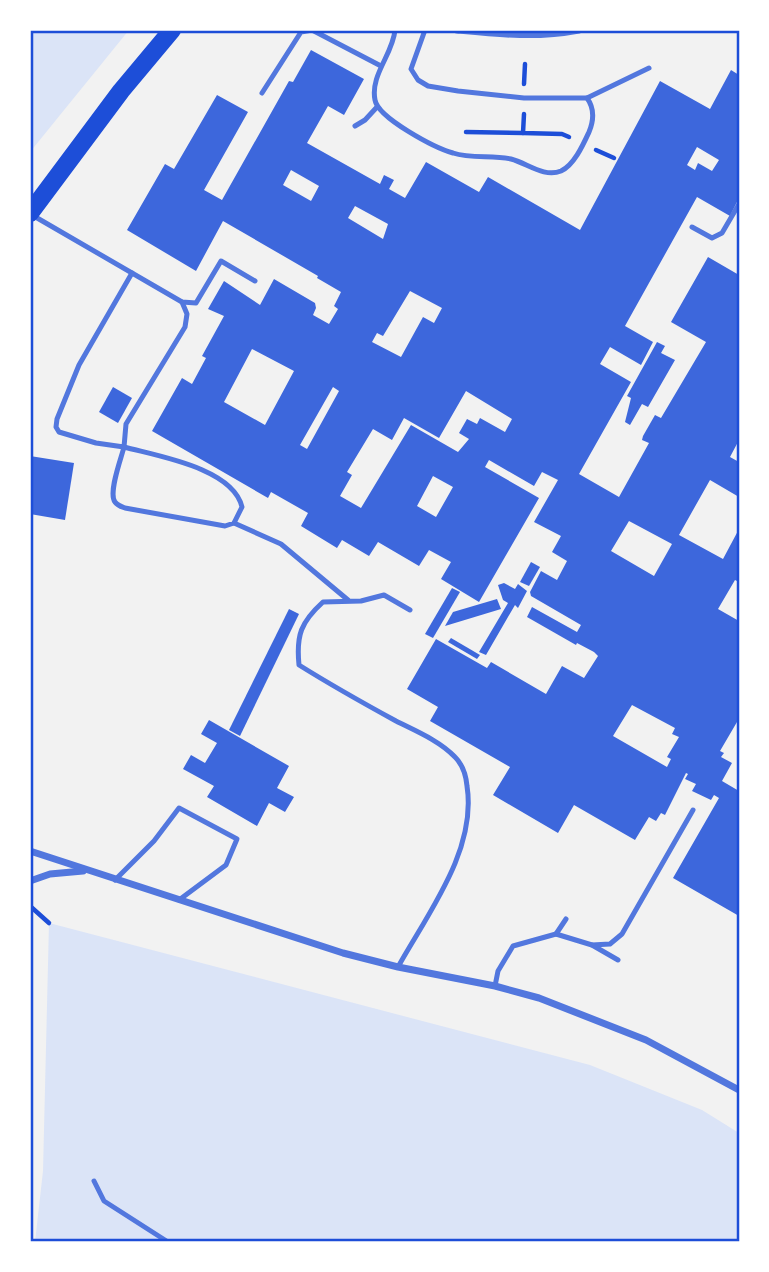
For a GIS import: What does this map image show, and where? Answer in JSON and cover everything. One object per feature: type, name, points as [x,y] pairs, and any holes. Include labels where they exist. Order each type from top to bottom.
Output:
[{"type":"main road","points":[[30,214],[94,125],[172,30]]},
{"type":"street","points":[[457,30],[509,36],[579,30]]},
{"type":"street","points":[[30,851],[343,953],[539,998],[646,1040],[739,1090]]},
{"type":"street","points":[[30,881],[50,874],[87,871]]},
{"type":"lane","points":[[262,93],[301,32],[313,30],[382,66]]},
{"type":"lane","points":[[395,30],[377,80],[374,99],[377,107],[394,122],[453,153],[498,156],[546,173],[561,171],[583,144],[593,122],[592,105],[587,98]]},
{"type":"lane","points":[[425,30],[411,69],[418,80],[441,89],[524,98],[587,98],[649,68]]},
{"type":"lane","points":[[355,127],[377,107]]},
{"type":"lane","points":[[692,227],[712,238],[723,233],[739,204]]},
{"type":"lane","points":[[30,214],[181,302],[196,303],[221,261],[255,281]]},
{"type":"lane","points":[[132,273],[79,365],[56,427],[67,436],[124,447],[188,464],[234,489],[242,507],[234,523]]},
{"type":"lane","points":[[181,302],[187,314],[185,327],[126,424],[113,500],[125,509],[225,526],[234,523],[281,544],[348,600]]},
{"type":"lane","points":[[398,967],[455,865],[467,830],[470,810],[465,772],[456,758],[437,743],[299,665],[297,646],[306,617],[323,602],[360,601],[384,595],[410,610]]},
{"type":"lane","points":[[115,880],[154,841],[178,808],[236,839],[226,865],[178,900]]},
{"type":"lane","points":[[592,945],[610,944],[622,933],[693,810]]},
{"type":"lane","points":[[556,933],[566,919]]},
{"type":"lane","points":[[495,986],[498,971],[513,946],[556,933],[592,945],[618,960]]},
{"type":"lane","points":[[510,937],[513,946]]},
{"type":"lane","points":[[94,1181],[104,1201],[168,1242]]},
{"type":"path","points":[[523,133],[525,64]]},
{"type":"path","points":[[466,132],[562,134],[614,158]]},
{"type":"path","points":[[30,906],[49,923]]},
{"type":"shaded area","points":[[129,30],[30,152],[30,32]]},
{"type":"shaded area","points":[[49,923],[590,1065],[702,1110],[739,1133],[739,1242],[35,1242],[43,1171]]},
{"type":"building","points":[[311,50],[364,79],[344,115],[328,106],[307,143],[380,184],[384,175],[394,180],[389,189],[405,198],[426,162],[479,192],[488,177],[580,230],[660,81],[710,109],[731,70],[739,75],[739,198],[730,216],[697,197],[625,326],[653,342],[641,365],[610,347],[600,364],[631,382],[579,474],[619,497],[649,443],[642,440],[643,436],[655,415],[661,418],[706,342],[671,322],[708,257],[739,275],[739,440],[730,457],[739,462],[739,497],[710,480],[679,535],[723,559],[739,529],[739,582],[735,580],[718,609],[739,621],[739,723],[737,722],[720,751],[724,753],[721,757],[732,763],[722,781],[739,791],[739,916],[673,878],[719,798],[714,795],[711,800],[692,791],[696,784],[685,779],[688,774],[686,773],[665,815],[661,813],[656,821],[649,817],[635,840],[574,805],[558,833],[493,795],[510,767],[430,721],[438,707],[407,689],[436,639],[487,668],[491,662],[546,694],[562,666],[584,678],[598,656],[527,617],[532,607],[577,632],[581,625],[531,596],[530,592],[541,571],[557,580],[567,561],[552,552],[561,536],[534,522],[558,480],[542,472],[534,486],[489,460],[485,467],[539,498],[479,602],[441,579],[451,562],[429,550],[419,566],[378,542],[369,556],[342,540],[337,548],[301,526],[308,513],[271,492],[268,498],[152,431],[182,378],[192,384],[206,358],[202,356],[224,316],[208,309],[224,281],[260,305],[274,279],[315,303],[313,315],[329,324],[338,309],[334,306],[341,292],[223,221],[196,271],[127,230],[165,164],[174,169],[217,95],[248,112],[204,190],[222,200],[289,81],[293,82]],"holes":[[[697,147],[719,160],[712,171],[698,163],[695,170],[687,165]],[[291,170],[319,186],[311,201],[283,185]],[[355,206],[388,224],[383,239],[348,218]],[[410,291],[442,308],[434,323],[423,317],[401,357],[372,342],[377,333],[383,336]],[[252,349],[294,371],[265,425],[224,402]],[[333,387],[339,391],[307,449],[300,445]],[[466,391],[512,419],[505,432],[480,418],[477,424],[467,419],[459,433],[469,439],[458,452],[411,425],[361,508],[340,496],[352,475],[347,472],[373,429],[392,440],[404,418],[439,438]],[[433,476],[453,487],[436,517],[417,506]],[[629,521],[672,544],[654,576],[611,551]],[[632,705],[675,728],[672,734],[679,737],[667,757],[671,759],[667,767],[613,736]]]},
{"type":"building","points":[[657,342],[665,346],[661,353],[675,360],[648,407],[642,404],[630,425],[625,422],[631,398],[627,396]]},
{"type":"building","points":[[113,387],[132,398],[118,423],[99,412]]},
{"type":"building","points":[[30,456],[74,463],[65,520],[30,514]]},
{"type":"building","points":[[531,562],[540,567],[529,586],[520,582]]},
{"type":"building","points":[[504,583],[515,589],[518,584],[527,591],[518,608],[515,605],[486,655],[479,652],[508,603],[503,600],[498,585]]},
{"type":"building","points":[[452,588],[460,592],[433,638],[425,634]]},
{"type":"building","points":[[497,599],[501,609],[445,626],[453,612]]},
{"type":"building","points":[[289,609],[299,614],[240,736],[229,730]]},
{"type":"building","points":[[451,638],[480,655],[477,659],[448,642]]},
{"type":"building","points":[[209,720],[289,766],[277,788],[294,797],[285,812],[269,803],[257,826],[207,797],[214,786],[183,769],[191,755],[205,763],[217,743],[201,734]]}]
